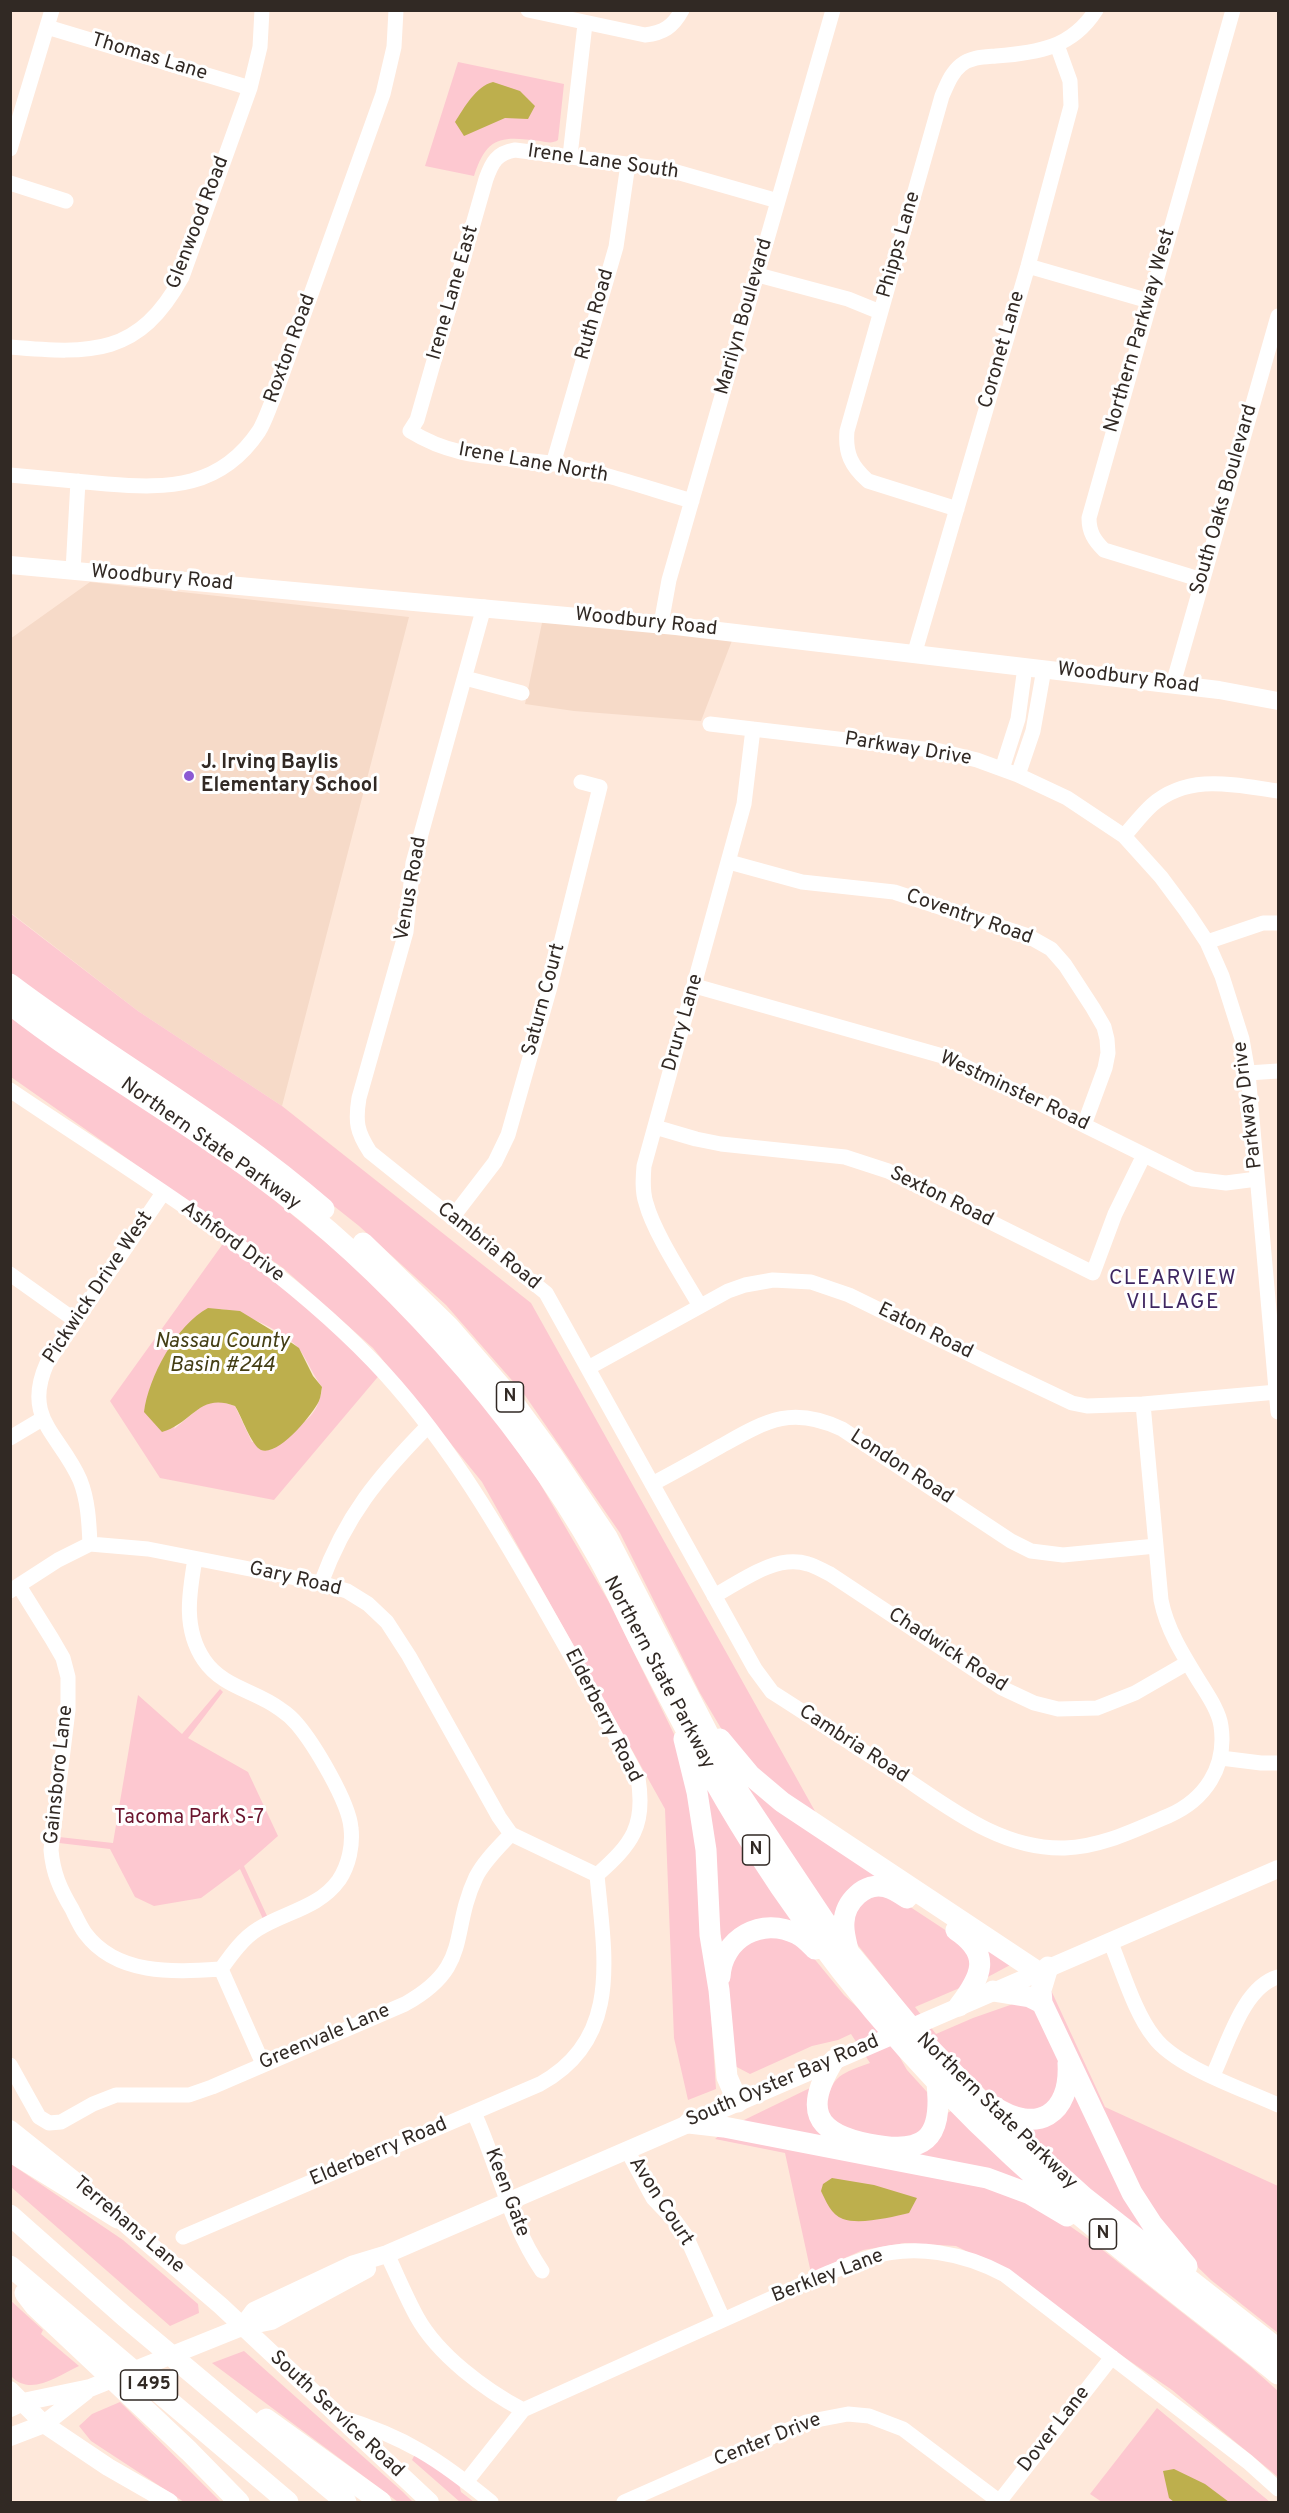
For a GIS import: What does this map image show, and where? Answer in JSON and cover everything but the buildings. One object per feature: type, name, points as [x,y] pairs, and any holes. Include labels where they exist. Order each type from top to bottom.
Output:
[{"type":"highway","name":"Northern State Parkway","points":[[10,984],[98,1048],[233,1136],[291,1179],[392,1270],[448,1326],[533,1428],[607,1537],[677,1692],[752,1844],[809,1929],[861,1995],[937,2083],[1018,2161],[1102,2234],[1278,2374]]},
{"type":"highway","name":"Northern State Parkway","points":[[10,1004],[47,1033],[214,1143],[278,1189],[350,1251],[415,1313],[485,1395],[542,1467],[736,1788],[801,1887],[848,1951],[918,2036],[1001,2122],[1084,2197],[1210,2293],[1278,2349]]},
{"type":"highway","points":[[677,1692],[763,1787],[810,1822],[1043,1970],[1042,2003],[1132,2193],[1152,2224],[1210,2293]]},
{"type":"highway","points":[[677,1692],[682,1735],[697,1792],[706,1850],[710,1935],[719,1990],[727,2077],[738,2102]]},
{"type":"highway","points":[[848,1951],[843,1923],[850,1901],[860,1892],[877,1886],[900,1893],[968,1939],[977,1950],[980,1967],[958,2006]]},
{"type":"highway","points":[[719,1990],[720,1966],[734,1942],[759,1928],[770,1927],[799,1934],[861,1995]]},
{"type":"highway","points":[[993,1991],[1030,1997],[1042,2003]]},
{"type":"highway","points":[[973,2093],[1010,2116],[1024,2120],[1044,2117],[1060,2104],[1068,2089],[1068,2059]]},
{"type":"highway","points":[[834,2060],[824,2076],[817,2096],[820,2118],[836,2135],[853,2141],[902,2149],[926,2139],[938,2118],[937,2083]]},
{"type":"highway","points":[[689,2123],[740,2130],[987,2178],[1030,2194],[1102,2234]]},
{"type":"highway","points":[[10,2151],[118,2218]]},
{"type":"highway","name":"I 495","points":[[10,2215],[208,2388],[346,2502]]},
{"type":"highway","name":"I 495","points":[[10,2266],[288,2502]]},
{"type":"highway","points":[[10,2273],[34,2306],[189,2451],[239,2502]]},
{"type":"highway","points":[[208,2388],[248,2406],[381,2502]]},
{"type":"main road","name":"Woodbury Road","points":[[10,565],[661,624],[1173,684],[1278,701]]},
{"type":"main road","name":"South Oyster Bay Road","points":[[15,2400],[90,2388],[242,2327],[271,2321],[358,2275],[387,2254],[1278,1869]]},
{"type":"main road","name":"Terrehans Lane","points":[[10,2129],[118,2218],[242,2327]]},
{"type":"main road","name":"South Service Road","points":[[242,2327],[430,2502]]},
{"type":"main road","name":"South Oyster Bay Road","points":[[10,2437],[44,2424],[90,2388]]},
{"type":"main road","points":[[15,2400],[44,2424],[108,2467],[169,2502]]},
{"type":"street","points":[[10,149],[52,10]]},
{"type":"street","name":"Glenwood Road","points":[[10,347],[78,352],[99,348],[128,337],[148,323],[168,302],[182,277],[250,88],[260,47],[262,10]]},
{"type":"street","name":"Roxton Road","points":[[10,475],[169,487],[190,483],[226,466],[244,449],[259,430],[274,398],[383,94],[394,47],[396,10]]},
{"type":"street","points":[[528,10],[645,35],[658,34],[670,27],[682,10]]},
{"type":"street","name":"Marilyn Boulevard","points":[[661,624],[669,580],[833,10]]},
{"type":"street","name":"Phipps Lane","points":[[957,509],[868,481],[856,471],[847,454],[845,446],[847,431],[880,312],[942,96],[951,77],[961,65],[977,57],[1031,54],[1057,45],[1085,26],[1096,10]]},
{"type":"street","name":"Northern Parkway West","points":[[1202,580],[1104,550],[1095,541],[1089,528],[1091,503],[1233,10]]},
{"type":"street","points":[[570,156],[585,24]]},
{"type":"street","name":"Thomas Lane","points":[[47,27],[250,88]]},
{"type":"street","name":"Coronet Lane","points":[[914,655],[1028,266],[1071,106],[1070,81],[1057,45]]},
{"type":"street","name":"Irene Lane South","points":[[498,155],[515,150],[666,169],[778,201]]},
{"type":"street","name":"Irene Lane East","points":[[410,432],[420,410],[486,178],[492,161],[498,155]]},
{"type":"street","name":"Ruth Road","points":[[553,464],[616,247],[628,164]]},
{"type":"street","points":[[10,183],[66,201]]},
{"type":"street","points":[[1028,266],[1149,301]]},
{"type":"street","points":[[758,274],[848,299],[880,312]]},
{"type":"street","name":"South Oaks Boulevard","points":[[1173,684],[1278,316]]},
{"type":"street","name":"Irene Lane North","points":[[410,432],[427,442],[477,457],[553,464],[692,501]]},
{"type":"street","points":[[73,571],[78,481]]},
{"type":"street","name":"Venus Road","points":[[360,1137],[356,1118],[359,1098],[406,932],[413,864],[484,607]]},
{"type":"street","points":[[1002,769],[1018,719],[1025,667]]},
{"type":"street","points":[[1018,775],[1033,731],[1044,669]]},
{"type":"street","points":[[465,678],[522,693]]},
{"type":"street","name":"Parkway Drive","points":[[710,724],[940,751],[1002,769],[1067,798],[1124,836],[1161,877],[1207,942],[1234,1009],[1248,1073],[1278,1412]]},
{"type":"street","name":"Drury Lane","points":[[699,1306],[652,1220],[643,1183],[644,1166],[744,804],[753,729]]},
{"type":"street","name":"Saturn Court","points":[[452,1218],[489,1170],[508,1135],[550,987],[600,787],[581,782]]},
{"type":"street","points":[[1124,836],[1150,806],[1164,796],[1191,785],[1215,782],[1278,791]]},
{"type":"street","name":"Coventry Road","points":[[729,862],[802,882],[894,892],[1028,936],[1051,949],[1065,965],[1093,1008],[1107,1039],[1108,1053],[1105,1068],[1084,1125]]},
{"type":"street","points":[[1207,942],[1263,923],[1278,923]]},
{"type":"street","name":"Westminster Road","points":[[695,986],[946,1057],[1193,1179],[1226,1183],[1257,1179]]},
{"type":"street","points":[[1248,1073],[1278,1071]]},
{"type":"street","name":"Ashford Drive","points":[[10,1090],[254,1256],[320,1310],[373,1361],[428,1426]]},
{"type":"street","name":"Sexton Road","points":[[655,1127],[721,1144],[813,1152],[845,1158],[888,1171],[1093,1273],[1115,1214],[1144,1155]]},
{"type":"street","name":"Cambria Road","points":[[360,1137],[370,1152],[546,1293],[755,1669],[772,1692],[974,1824],[1014,1842],[1037,1847],[1065,1848],[1093,1845],[1119,1837],[1190,1804],[1203,1793],[1212,1780],[1221,1758],[1220,1720],[1164,1617],[1143,1404]]},
{"type":"street","name":"Pickwick Drive West","points":[[42,1419],[38,1395],[42,1374],[47,1363],[163,1193]]},
{"type":"street","points":[[10,1274],[76,1321]]},
{"type":"street","name":"Eaton Road","points":[[588,1368],[699,1306],[746,1285],[773,1280],[811,1282],[849,1295],[1072,1403],[1099,1407],[1277,1392]]},
{"type":"street","name":"London Road","points":[[652,1484],[763,1422],[784,1417],[808,1417],[825,1421],[842,1429],[1001,1534],[1031,1551],[1063,1555],[1156,1546]]},
{"type":"street","points":[[10,1438],[42,1419],[80,1480],[88,1506],[90,1544],[58,1560],[14,1589]]},
{"type":"street","points":[[321,1582],[331,1556],[356,1508],[380,1476],[428,1426]]},
{"type":"street","name":"Elderberry Road","points":[[183,2237],[553,2077],[574,2060],[591,2037],[600,2014],[604,1988],[597,1875],[620,1855],[638,1826],[641,1799],[638,1779],[493,1518],[465,1475],[428,1426]]},
{"type":"street","name":"Gary Road","points":[[90,1544],[148,1549],[321,1582],[347,1591],[387,1622],[409,1656],[498,1817],[511,1834],[597,1875]]},
{"type":"street","points":[[195,1559],[188,1616],[195,1644],[204,1661],[227,1683],[277,1707],[296,1722],[310,1742],[346,1807],[351,1827],[348,1860],[340,1879],[329,1892],[310,1906],[256,1930],[221,1969],[263,2064]]},
{"type":"street","name":"Chadwick Road","points":[[714,1596],[772,1565],[791,1562],[808,1564],[830,1574],[1002,1688],[1034,1704],[1058,1709],[1084,1709],[1113,1703],[1188,1663]]},
{"type":"street","name":"Gainsboro Lane","points":[[14,1589],[52,1638],[63,1658],[68,1677],[68,1710],[51,1850],[52,1865],[58,1885],[85,1933],[113,1957],[149,1969],[184,1971],[221,1969]]},
{"type":"street","points":[[1221,1758],[1278,1763]]},
{"type":"street","name":"Greenvale Lane","points":[[10,2065],[39,2117],[49,2123],[62,2122],[93,2104],[116,2095],[189,2095],[212,2088],[405,2004],[434,1985],[454,1957],[469,1895],[477,1875],[511,1834]]},
{"type":"street","points":[[1110,1941],[1141,2015],[1154,2037],[1174,2056],[1278,2105]]},
{"type":"street","points":[[1213,2075],[1253,1993],[1266,1982],[1278,1977]]},
{"type":"street","name":"Keen Gate","points":[[474,2113],[522,2237],[542,2271]]},
{"type":"street","name":"Avon Court","points":[[627,2150],[653,2198],[686,2236],[723,2319]]},
{"type":"street","name":"Berkley Lane","points":[[466,2482],[523,2410],[723,2319],[868,2257],[900,2251],[929,2251],[970,2259],[1005,2276],[1248,2462],[1278,2489]]},
{"type":"street","points":[[387,2254],[417,2317],[437,2345],[501,2398],[523,2410]]},
{"type":"street","name":"Dover Lane","points":[[1000,2502],[1112,2357]]},
{"type":"street","name":"Center Drive","points":[[624,2502],[806,2422],[848,2414],[887,2421],[903,2429],[1000,2502]]},
{"type":"street","points":[[337,2416],[379,2429],[417,2448],[491,2502]]},
{"type":"shaded area","name":"J. Irving Baylis Elementary School","points":[[90,582],[409,617],[282,1106],[138,1011],[11,913],[10,639]]},
{"type":"shaded area","points":[[543,618],[733,638],[701,721],[574,711],[525,704]]},
{"type":"green space","points":[[458,62],[564,84],[558,140],[549,142],[505,139],[497,142],[484,153],[474,176],[425,166]]},
{"type":"green space","points":[[10,913],[138,1011],[282,1106],[531,1303],[816,1813],[816,1821],[731,1745],[700,1693],[620,1533],[524,1394],[446,1305],[359,1226],[271,1156],[11,974]]},
{"type":"green space","points":[[10,1017],[224,1159],[367,1276],[437,1350],[498,1424],[538,1480],[609,1602],[674,1734],[691,1796],[701,1860],[716,2089],[688,2100],[674,2038],[665,1809],[482,1482],[373,1348],[283,1268],[11,1077]]},
{"type":"green space","points":[[227,1238],[382,1372],[274,1500],[160,1478],[110,1401]],"holes":[[[221,1309],[264,1324],[294,1343],[322,1387],[314,1411],[298,1426],[252,1442],[235,1406],[220,1401],[204,1404],[174,1429]]]},
{"type":"green space","name":"Tacoma Park S-7","points":[[220,1689],[223,1692],[188,1738],[248,1772],[278,1836],[244,1866],[268,1918],[263,1919],[240,1869],[201,1898],[154,1906],[135,1897],[110,1849],[59,1843],[59,1837],[113,1843],[138,1695],[182,1734]]},
{"type":"green space","points":[[696,1774],[702,1777],[792,1920],[786,1925],[723,1951]]},
{"type":"green space","points":[[740,1775],[895,1886],[830,1917]]},
{"type":"green space","points":[[889,1893],[965,1943],[974,1967],[962,1987],[915,2007],[936,2034],[1013,2004],[1024,2003],[1036,2012],[1062,2068],[1063,2087],[1045,2112],[1004,2108],[974,2079],[949,2060],[853,1939],[851,1912],[861,1899]]},
{"type":"green space","points":[[765,1932],[803,1945],[844,1995],[872,2021],[895,2049],[907,2070],[927,2092],[931,2117],[913,2140],[841,2134],[822,2113],[837,2079],[849,2071],[870,2063],[851,2034],[838,2040],[812,2046],[750,2074],[733,2065],[723,1976],[740,1943]]},
{"type":"green space","points":[[977,1944],[1014,1963],[984,1979]]},
{"type":"green space","points":[[1050,1988],[1105,2107],[1278,2186],[1278,2333],[1211,2280],[1177,2247],[1148,2212],[1046,1990]]},
{"type":"green space","points":[[1072,2075],[1156,2239],[1130,2225],[1019,2126],[1029,2125]]},
{"type":"green space","points":[[812,2087],[838,2144],[742,2121]]},
{"type":"green space","points":[[951,2111],[1028,2184],[914,2153],[942,2116]]},
{"type":"green space","points":[[721,2134],[979,2183],[1038,2204],[1090,2240],[1250,2366],[1278,2391],[1278,2477],[1172,2390],[978,2257],[956,2246],[905,2243],[863,2250],[811,2273],[785,2153],[715,2139]]},
{"type":"green space","points":[[11,2164],[123,2240],[198,2304],[199,2313],[170,2326],[11,2187]]},
{"type":"green space","points":[[10,2300],[43,2330],[41,2334],[79,2366],[35,2385],[19,2382],[11,2376]]},
{"type":"green space","points":[[244,2351],[413,2502],[398,2502],[212,2363]]},
{"type":"green space","points":[[120,2402],[221,2502],[184,2502],[91,2441],[79,2426],[92,2414]]},
{"type":"green space","points":[[1157,2408],[1270,2502],[1102,2502],[1090,2494]]},
{"type":"green space","points":[[415,2454],[459,2484],[461,2492],[474,2502],[460,2502],[412,2460]]},
{"type":"water","points":[[493,82],[520,91],[535,106],[528,119],[505,118],[464,136],[455,122],[476,93]]},
{"type":"water","name":"Nassau County Basin #244","points":[[208,1308],[240,1311],[299,1348],[313,1376],[322,1387],[319,1401],[310,1415],[294,1433],[276,1447],[261,1450],[257,1447],[235,1406],[213,1403],[204,1406],[173,1428],[162,1432],[144,1412],[151,1384],[166,1353],[185,1326]]},
{"type":"water","points":[[832,2178],[874,2185],[917,2198],[909,2213],[867,2221],[850,2221],[839,2217],[832,2211],[821,2191],[823,2184]]},
{"type":"water","points":[[1174,2469],[1205,2484],[1229,2502],[1174,2502],[1169,2498],[1163,2471]]},
{"type":"place","name":"J. Irving Baylis Elementary School","points":[[189,776]]},
{"type":"district","name":"CLEARVIEW VILLAGE","points":[[1173,1292]]}]
